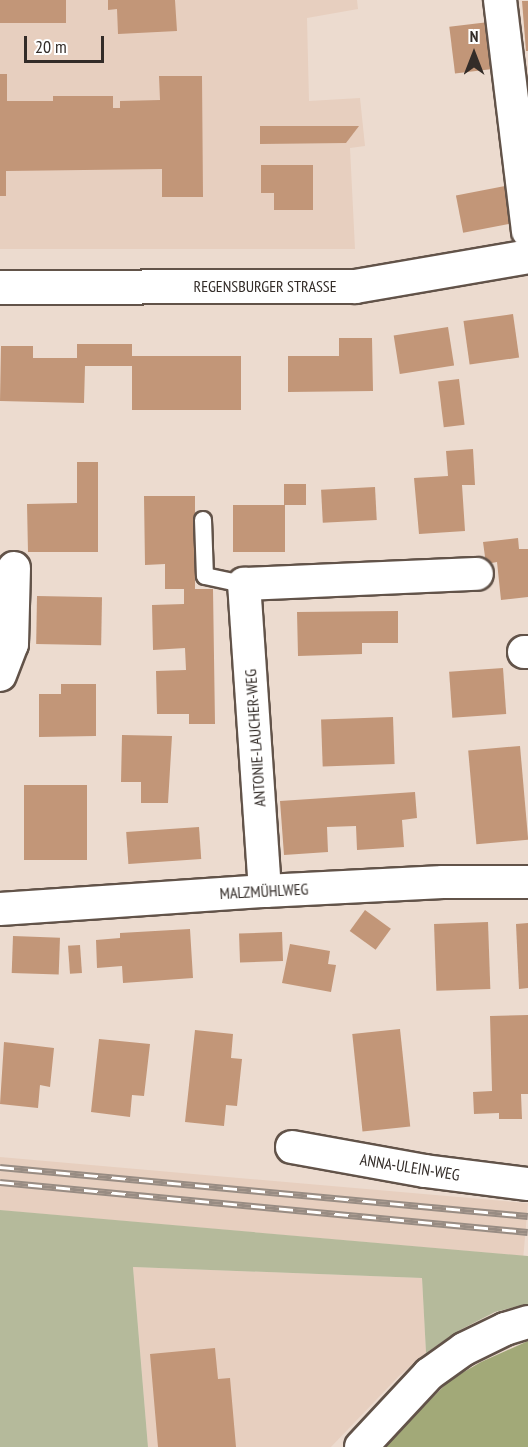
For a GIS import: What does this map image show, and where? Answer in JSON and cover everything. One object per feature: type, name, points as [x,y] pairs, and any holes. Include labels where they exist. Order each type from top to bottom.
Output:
[{"type":"street","points":[[500,0],[528,231]]},
{"type":"street","name":"REGENSBURGER STRASSE","points":[[0,287],[355,286],[528,256]]},
{"type":"street","points":[[0,675],[12,644],[14,568]]},
{"type":"street","points":[[244,585],[477,574]]},
{"type":"street","name":"ANTONIE-LAUCHER-WEG","points":[[244,585],[265,891]]},
{"type":"street","name":"MALZMÜHLWEG","points":[[0,909],[265,891],[443,882],[528,882]]},
{"type":"street","name":"ANNA-ULEIN-WEG","points":[[292,1147],[425,1171],[528,1184]]},
{"type":"street","points":[[361,1447],[429,1374],[464,1349],[505,1329],[528,1322]]},
{"type":"lane","points":[[203,520],[205,576],[244,585]]},
{"type":"shaded area","points":[[0,0],[357,0],[358,9],[307,18],[309,101],[360,98],[365,146],[350,148],[355,249],[0,249]]},
{"type":"shaded area","points":[[0,1157],[528,1203],[523,1256],[0,1210]]},
{"type":"shaded area","points":[[133,1267],[422,1278],[426,1353],[399,1376],[331,1447],[148,1447]]},
{"type":"green space","points":[[0,1210],[528,1256],[528,1304],[495,1312],[458,1331],[426,1353],[422,1278],[133,1267],[148,1447],[0,1447]]},
{"type":"green space","points":[[528,1341],[528,1447],[384,1447],[450,1380],[481,1362]]},
{"type":"building","points":[[0,0],[66,0],[66,23],[0,23]]},
{"type":"building","points":[[108,0],[175,0],[177,31],[118,34],[117,9],[108,10]]},
{"type":"building","points":[[522,1],[528,1],[528,51],[526,51]]},
{"type":"building","points":[[489,22],[495,69],[455,74],[449,27]]},
{"type":"building","points":[[0,74],[7,74],[7,101],[53,101],[53,96],[113,96],[113,108],[120,108],[120,101],[160,100],[159,76],[202,76],[203,197],[162,197],[162,169],[6,171],[6,196],[0,196]]},
{"type":"building","points":[[260,126],[359,126],[346,143],[260,144]]},
{"type":"building","points":[[261,165],[313,165],[313,210],[274,210],[274,193],[261,193]]},
{"type":"building","points":[[505,186],[512,223],[463,233],[456,196]]},
{"type":"building","points":[[513,314],[519,358],[470,365],[463,321]]},
{"type":"building","points":[[448,327],[454,366],[400,374],[394,336]]},
{"type":"building","points":[[339,338],[372,338],[373,391],[288,392],[288,356],[339,356]]},
{"type":"building","points":[[77,344],[132,344],[132,356],[241,356],[241,410],[132,410],[132,366],[85,366],[84,403],[0,401],[1,346],[33,346],[33,358],[77,358]]},
{"type":"building","points":[[459,379],[465,425],[444,427],[438,382]]},
{"type":"building","points":[[473,449],[475,485],[462,485],[465,531],[419,534],[414,478],[448,476],[446,451]]},
{"type":"building","points":[[77,462],[98,462],[98,552],[28,552],[27,504],[77,503]]},
{"type":"building","points":[[284,484],[306,484],[306,505],[284,505]]},
{"type":"building","points":[[375,487],[377,520],[323,523],[321,490]]},
{"type":"building","points":[[144,496],[195,496],[195,589],[213,589],[215,724],[189,724],[189,714],[157,714],[156,671],[186,670],[185,648],[153,650],[152,605],[184,604],[184,589],[165,589],[165,564],[145,565]]},
{"type":"building","points":[[233,505],[285,505],[285,552],[233,552]]},
{"type":"building","points":[[518,538],[519,549],[528,549],[528,597],[501,600],[497,562],[486,564],[483,542]]},
{"type":"building","points":[[37,596],[102,597],[101,645],[36,644]]},
{"type":"building","points":[[398,611],[398,643],[362,643],[362,654],[298,656],[297,612]]},
{"type":"building","points":[[503,668],[506,714],[452,718],[449,672]]},
{"type":"building","points":[[61,684],[96,684],[96,736],[39,737],[39,694],[61,694]]},
{"type":"building","points":[[393,717],[395,764],[323,766],[321,720]]},
{"type":"building","points":[[122,735],[172,736],[168,803],[141,803],[141,782],[121,782]]},
{"type":"building","points":[[520,746],[528,840],[476,844],[468,751]]},
{"type":"building","points":[[24,785],[87,785],[87,860],[24,860]]},
{"type":"building","points":[[415,792],[417,818],[402,820],[404,847],[357,850],[356,826],[327,827],[328,852],[284,855],[280,801]]},
{"type":"building","points":[[199,827],[201,859],[128,864],[126,832]]},
{"type":"building","points":[[365,910],[391,929],[376,950],[350,931]]},
{"type":"building","points":[[488,922],[490,989],[436,991],[434,924]]},
{"type":"building","points":[[528,923],[528,988],[519,989],[516,924]]},
{"type":"building","points":[[190,929],[193,978],[123,983],[122,966],[97,968],[96,940],[120,938],[120,933]]},
{"type":"building","points":[[282,932],[283,961],[240,962],[239,934]]},
{"type":"building","points":[[13,936],[60,938],[59,975],[12,973]]},
{"type":"building","points":[[290,944],[330,951],[328,964],[336,965],[331,992],[282,983]]},
{"type":"building","points":[[80,945],[82,973],[70,974],[68,946]]},
{"type":"building","points":[[528,1015],[528,1094],[521,1094],[522,1119],[499,1119],[499,1113],[474,1114],[473,1092],[492,1091],[490,1016]]},
{"type":"building","points":[[400,1029],[410,1126],[363,1131],[352,1034]]},
{"type":"building","points":[[195,1030],[233,1034],[231,1058],[242,1059],[237,1106],[226,1105],[224,1126],[185,1122]]},
{"type":"building","points":[[99,1039],[150,1044],[144,1096],[132,1095],[130,1117],[91,1112]]},
{"type":"building","points":[[4,1042],[54,1048],[50,1087],[40,1085],[38,1108],[0,1104]]},
{"type":"building","points":[[215,1348],[218,1379],[230,1378],[236,1447],[158,1447],[150,1354]]},
{"type":"railway","points":[[0,1167],[528,1216]]},
{"type":"railway","points":[[0,1182],[528,1232]]}]
